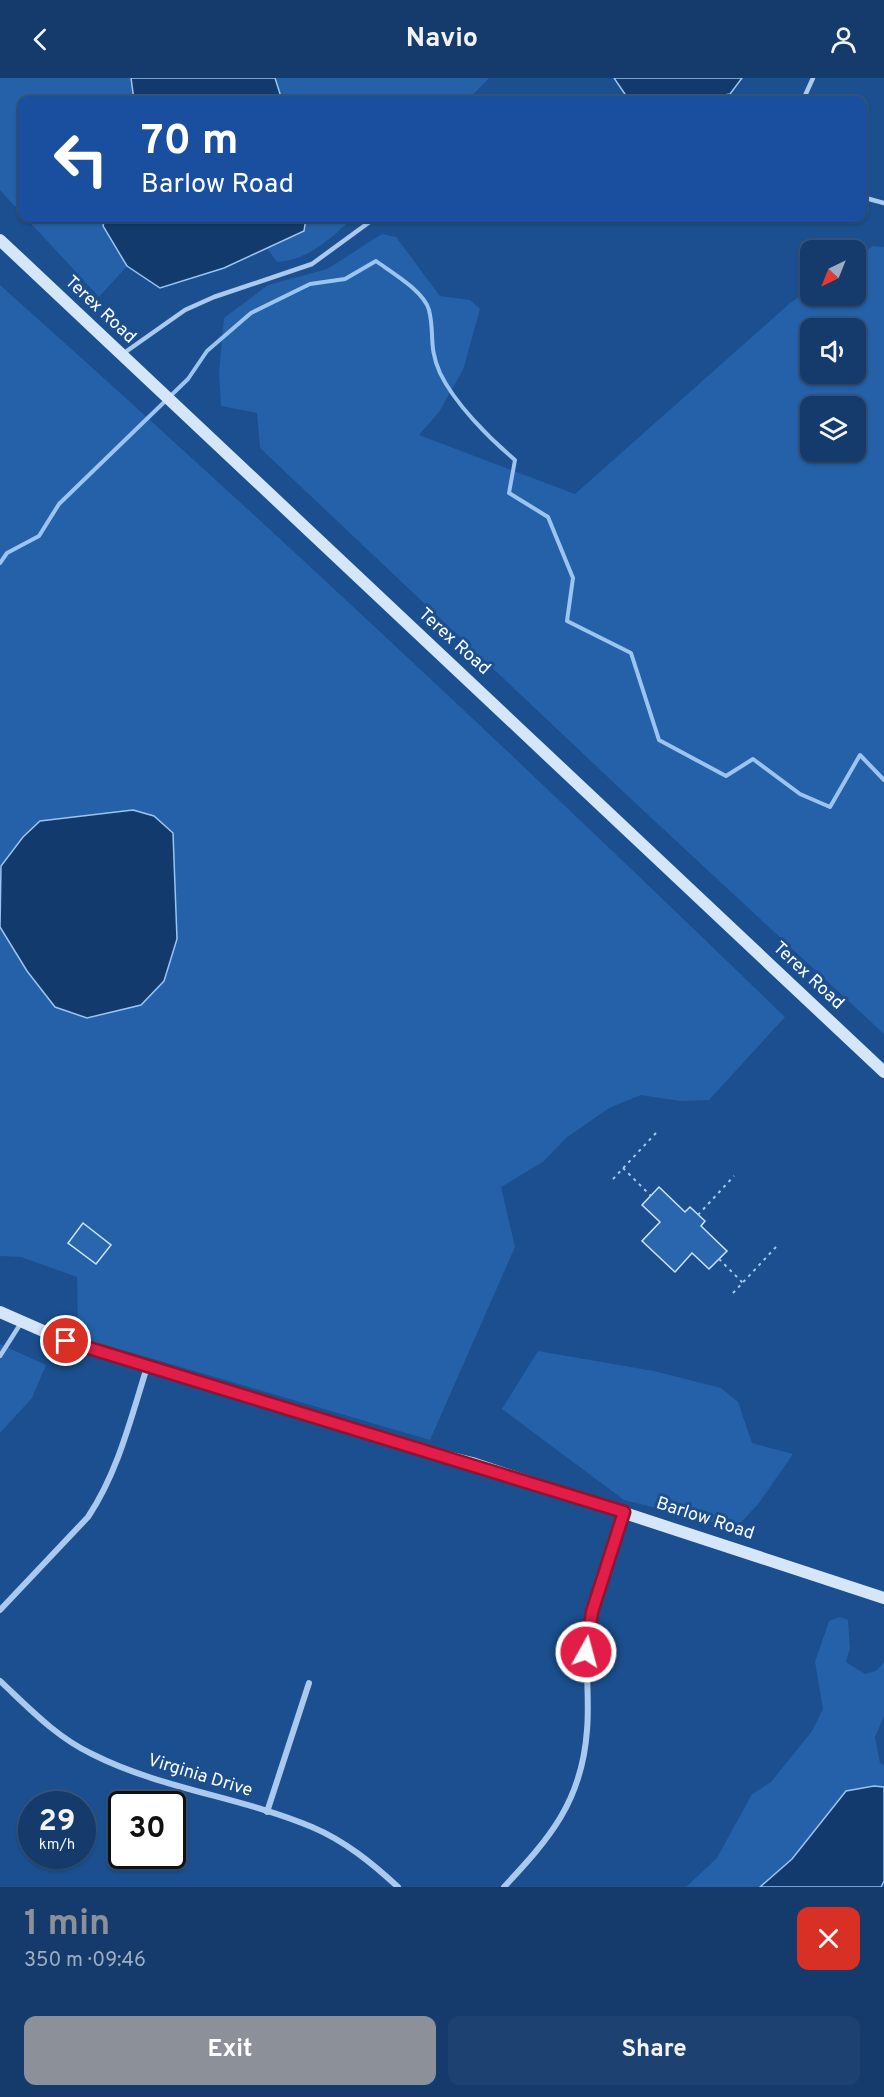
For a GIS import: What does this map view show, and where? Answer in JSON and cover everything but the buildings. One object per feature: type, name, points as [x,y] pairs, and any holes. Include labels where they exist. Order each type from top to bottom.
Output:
[{"type":"main road","name":"Terex Road","points":[[1,242],[884,1072]]},
{"type":"main road","name":"Barlow Road","points":[[0,1312],[66,1341],[624,1512],[884,1598]]},
{"type":"street","points":[[0,1610],[88,1517],[98,1502],[115,1466],[147,1367]]},
{"type":"street","points":[[504,1887],[551,1835],[564,1815],[576,1787],[587,1729],[586,1652],[589,1629],[624,1512]]},
{"type":"street","name":"Virginia Drive","points":[[0,1681],[49,1726],[89,1753],[122,1767],[314,1828],[344,1844],[398,1887]]},
{"type":"street","points":[[267,1812],[309,1683]]},
{"type":"lane","points":[[805,96],[813,78]]},
{"type":"lane","points":[[867,198],[884,203]]},
{"type":"lane","points":[[121,355],[185,310],[213,297],[312,264],[370,222]]},
{"type":"lane","points":[[0,1356],[21,1323]]},
{"type":"path","points":[[613,1179],[656,1133]]},
{"type":"path","points":[[623,1168],[651,1196]]},
{"type":"path","points":[[698,1215],[734,1176]]},
{"type":"path","points":[[733,1293],[776,1247]]},
{"type":"path","points":[[719,1259],[743,1282]]},
{"type":"shaded area","points":[[0,78],[131,78],[133,96],[18,96],[18,210],[0,190]]},
{"type":"shaded area","points":[[131,78],[275,78],[281,96],[133,96]]},
{"type":"shaded area","points":[[275,78],[489,78],[472,96],[281,96]]},
{"type":"shaded area","points":[[614,78],[742,78],[730,94],[718,96],[626,96]]},
{"type":"shaded area","points":[[30,222],[104,222],[103,226],[127,266],[99,297]]},
{"type":"shaded area","points":[[104,222],[305,222],[304,231],[224,268],[160,288],[127,266],[103,226]]},
{"type":"shaded area","points":[[305,222],[348,222],[309,253],[277,262],[267,248],[304,231]]},
{"type":"shaded area","points":[[382,234],[396,237],[440,296],[470,300],[480,309],[463,370],[439,412],[419,435],[575,494],[800,296],[800,306],[866,306],[866,251],[873,246],[884,247],[884,1034],[631,799],[260,448],[257,413],[221,406],[219,372],[224,318],[268,285],[327,269]]},
{"type":"shaded area","points":[[0,285],[396,647],[785,1017],[709,1100],[680,1101],[641,1095],[609,1108],[566,1138],[543,1162],[501,1187],[515,1247],[430,1440],[78,1337],[77,1277],[21,1257],[0,1256]]},
{"type":"shaded area","points":[[133,810],[154,816],[173,833],[177,939],[164,981],[141,1005],[87,1018],[55,1007],[27,971],[0,927],[1,866],[23,837],[40,821]]},
{"type":"shaded area","points":[[0,1344],[46,1365],[32,1398],[0,1433]]},
{"type":"shaded area","points":[[538,1351],[654,1371],[721,1388],[738,1402],[752,1443],[793,1454],[759,1503],[736,1528],[624,1500],[502,1409]]},
{"type":"shaded area","points":[[840,1617],[848,1620],[850,1648],[846,1662],[865,1674],[876,1671],[884,1662],[884,1716],[875,1737],[880,1763],[884,1765],[884,1787],[874,1786],[811,1836],[792,1859],[760,1887],[686,1887],[717,1858],[752,1794],[771,1782],[812,1731],[823,1709],[815,1662],[829,1621]]},
{"type":"shaded area","points":[[874,1786],[884,1787],[884,1881],[881,1887],[760,1887],[792,1859],[846,1791]]},
{"type":"waterway","points":[[0,563],[7,553],[39,536],[59,504],[188,379],[207,351],[251,313],[310,284],[345,279],[376,261],[406,282],[426,303],[431,318],[436,364],[446,385],[473,420],[515,460],[509,493],[548,517],[573,578],[567,621],[631,653],[659,740],[726,776],[753,759],[800,794],[830,807],[860,755],[884,780]]},
{"type":"route","points":[[66,1341],[413,1448],[472,1463],[624,1512],[592,1612],[586,1652]]}]
